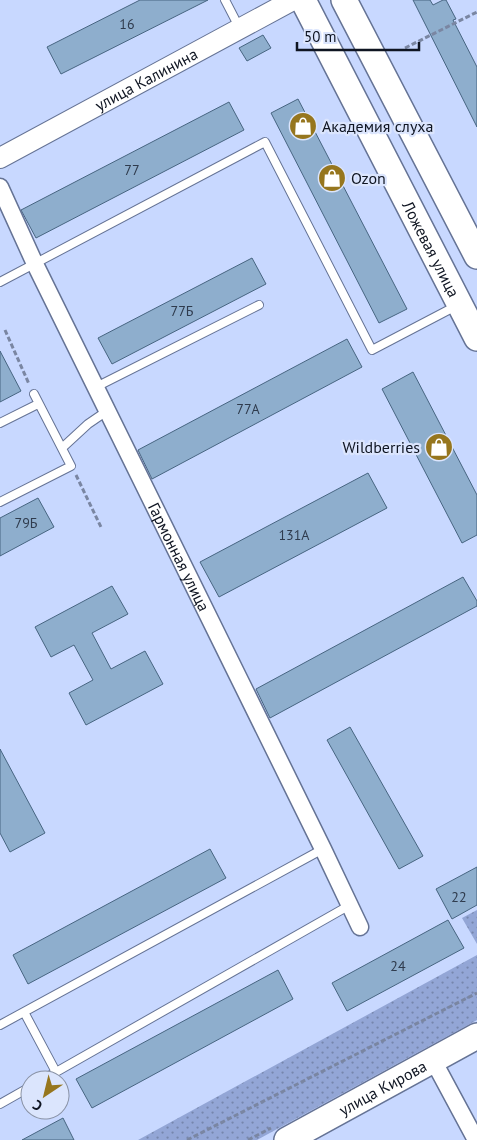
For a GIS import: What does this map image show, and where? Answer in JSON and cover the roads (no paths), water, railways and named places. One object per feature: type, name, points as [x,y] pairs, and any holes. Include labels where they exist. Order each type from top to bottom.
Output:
[{"type":"main road","name":"Ложевая улица","points":[[303,0],[477,338]]},
{"type":"main road","points":[[344,0],[477,256]]},
{"type":"main road","name":"улица Кирова","points":[[287,1140],[477,1036]]},
{"type":"street","name":"улица Калинина","points":[[0,158],[293,0]]},
{"type":"street","name":"Гармонная улица","points":[[0,187],[35,264],[360,927]]},
{"type":"street","points":[[433,1060],[476,1140]]},
{"type":"lane","points":[[225,0],[240,28]]},
{"type":"lane","points":[[0,282],[265,142],[372,350],[459,304]]},
{"type":"lane","points":[[96,388],[259,305]]},
{"type":"lane","points":[[0,502],[71,466],[34,394]]},
{"type":"lane","points":[[0,423],[38,404]]},
{"type":"lane","points":[[62,448],[88,424],[107,411]]},
{"type":"lane","points":[[0,1025],[323,849]]},
{"type":"lane","points":[[60,1070],[350,905]]},
{"type":"lane","points":[[24,1012],[55,1070]]},
{"type":"lane","points":[[0,1104],[20,1093]]},
{"type":"place","name":"Академия слуха","points":[[303,126]]},
{"type":"place","name":"Ozon","points":[[332,178]]},
{"type":"place","name":"Wildberries","points":[[439,447]]}]
